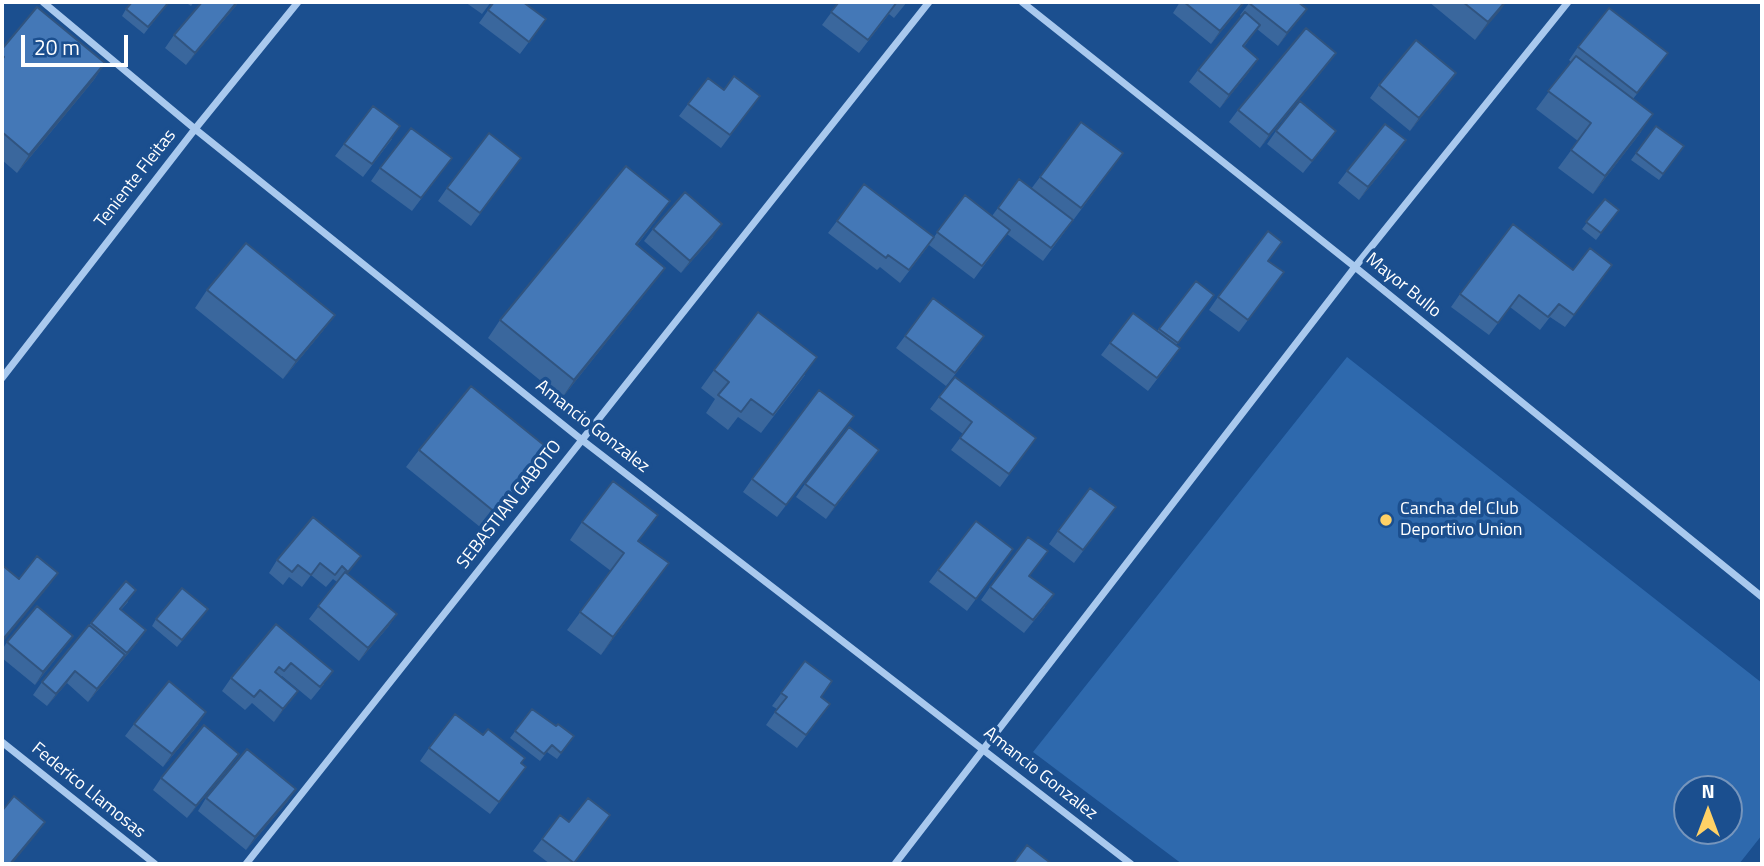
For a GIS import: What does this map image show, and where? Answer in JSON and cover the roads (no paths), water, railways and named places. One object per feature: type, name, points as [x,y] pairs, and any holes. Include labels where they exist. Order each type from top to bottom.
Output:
[{"type":"street","name":"Amancio Gonzalez","points":[[43,2],[195,129],[582,440],[1131,864]]},
{"type":"street","name":"Teniente Fleitas","points":[[2,378],[195,129],[298,2]]},
{"type":"street","name":"SEBASTIAN GABOTO","points":[[246,864],[929,2]]},
{"type":"street","name":"Mayor Bullo","points":[[1022,2],[1355,267],[1762,597]]},
{"type":"street","points":[[895,864],[1355,267],[1567,2]]},
{"type":"street","name":"Federico Llamosas","points":[[2,742],[155,864]]},
{"type":"place","name":"Cancha del Club Deportivo Union","points":[[1386,520]]}]
